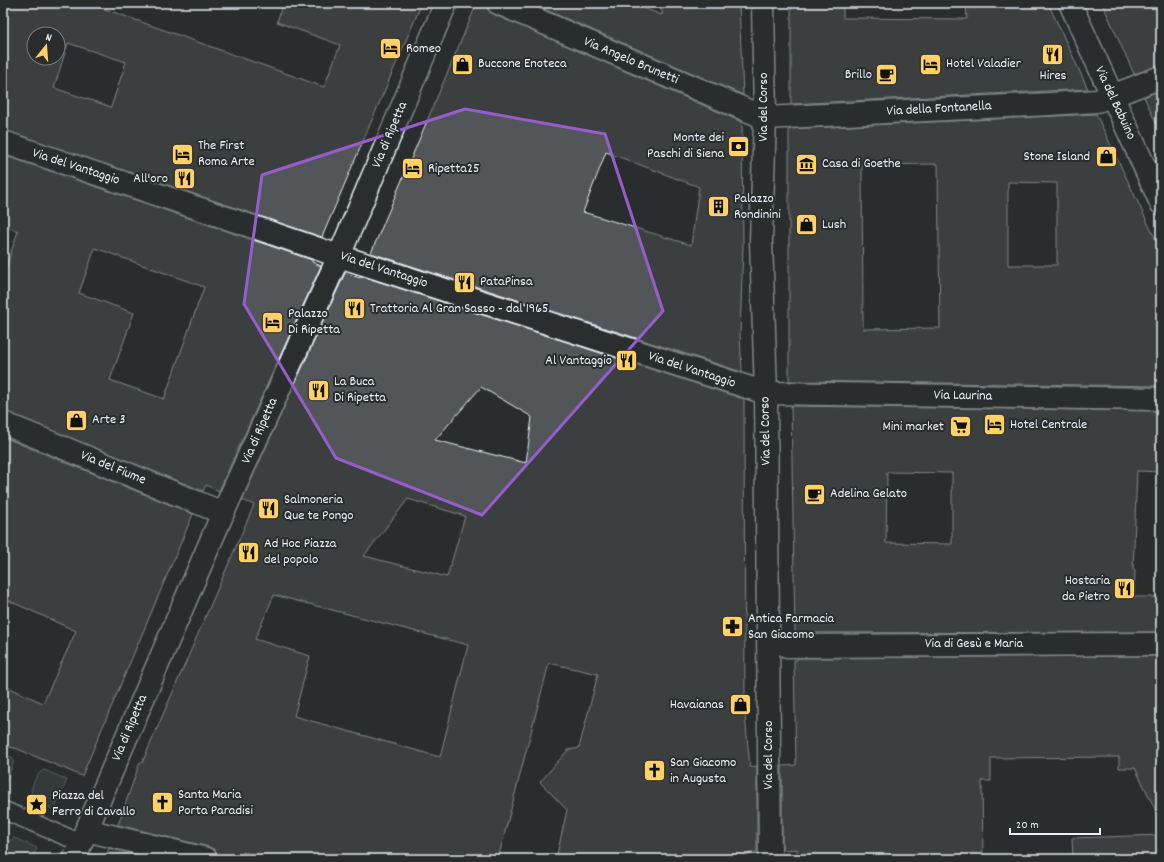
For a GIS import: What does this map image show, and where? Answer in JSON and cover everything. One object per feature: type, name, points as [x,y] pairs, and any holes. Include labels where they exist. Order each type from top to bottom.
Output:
[{"type":"street","name":"Via di Ripetta","points":[[80,844],[223,513],[339,256],[446,3]]},
{"type":"street","name":"Via Angelo Brunetti","points":[[498,3],[765,118]]},
{"type":"street","name":"Via del Corso","points":[[763,3],[765,118],[761,240],[766,393],[770,859]]},
{"type":"street","name":"Via del Babuino","points":[[1070,3],[1161,203]]},
{"type":"street","name":"Via della Fontanella","points":[[765,118],[1097,101],[1161,77]]},
{"type":"street","name":"Via del Vantaggio","points":[[3,142],[339,256],[766,393]]},
{"type":"street","name":"Via Laurina","points":[[766,393],[1161,399]]},
{"type":"street","name":"Via del Fiume","points":[[3,423],[223,513]]},
{"type":"street","name":"Via di Gesù e Maria","points":[[787,646],[1161,644]]},
{"type":"street","points":[[80,844],[206,859]]},
{"type":"lane","points":[[3,810],[80,844]]},
{"type":"highlighted area","points":[[465,109],[605,134],[663,311],[482,515],[336,458],[244,304],[262,175]]},
{"type":"shaded area","points":[[3,756],[12,757],[14,760],[8,779],[3,783]]},
{"type":"shaded area","points":[[44,770],[67,780],[54,810],[32,799],[31,795],[35,779]]},
{"type":"shaded area","points":[[14,838],[37,848],[32,859],[3,859],[8,842]]},
{"type":"building","points":[[3,3],[88,3],[324,87],[340,45],[277,22],[283,3],[422,3],[322,237],[3,130]],"holes":[[[26,26],[66,26],[66,49],[68,43],[126,62],[111,107],[54,88],[61,66],[26,66]]]},
{"type":"building","points":[[477,3],[486,3],[488,10],[493,14],[742,122],[743,245],[740,335],[742,372],[371,253]],"holes":[[[606,152],[699,187],[691,245],[583,212]]]},
{"type":"building","points":[[530,3],[630,3],[662,15],[662,3],[739,3],[743,95]]},
{"type":"building","points":[[791,3],[843,3],[843,18],[967,19],[966,3],[1048,3],[1088,89],[791,104]]},
{"type":"building","points":[[1102,3],[1161,3],[1161,65],[1134,74]]},
{"type":"building","points":[[1161,90],[1161,134],[1144,97]]},
{"type":"building","points":[[1096,114],[1161,251],[1161,386],[789,381],[789,129]],"holes":[[[938,164],[940,328],[863,329],[862,165]],[[1008,182],[1057,183],[1057,265],[1008,265]]]},
{"type":"building","points":[[3,155],[312,260],[312,262],[321,266],[219,491],[206,485],[203,491],[3,411],[3,277],[18,231],[3,225]],"holes":[[[95,248],[204,287],[164,399],[110,380],[134,313],[79,293]]]},
{"type":"building","points":[[345,273],[360,278],[361,276],[744,399],[745,715],[750,767],[757,766],[757,852],[750,852],[750,859],[556,859],[567,810],[540,782],[568,750],[579,748],[598,674],[549,663],[498,859],[274,859],[243,852],[242,859],[218,859],[215,850],[209,847],[118,825],[140,762],[142,763],[254,505],[242,500]],"holes":[[[481,387],[532,417],[526,463],[435,440]],[[408,499],[465,516],[447,577],[364,556]],[[274,595],[468,645],[440,757],[294,716],[310,656],[255,639]]]},
{"type":"building","points":[[791,406],[1161,411],[1161,472],[1137,471],[1133,570],[1135,570],[1134,597],[1161,597],[1161,632],[795,633]],"holes":[[[887,472],[952,473],[952,544],[886,543]]]},
{"type":"building","points":[[3,437],[193,514],[82,776],[15,748],[3,746],[3,685],[43,703],[76,631],[3,598]]},
{"type":"building","points":[[1161,656],[1161,821],[1135,768],[1119,768],[1119,757],[991,758],[991,781],[982,781],[983,859],[797,859],[797,849],[782,850],[782,766],[796,765],[794,660],[797,660],[797,658]]},
{"type":"building","points":[[1161,835],[1161,859],[1073,859],[1072,838]]},
{"type":"building","points":[[109,848],[153,859],[105,859]]},
{"type":"place","name":"Romeo","points":[[391,49]]},
{"type":"place","name":"Hires","points":[[1053,54]]},
{"type":"place","name":"Buccone Enoteca","points":[[463,64]]},
{"type":"place","name":"Hotel Valadier","points":[[930,64]]},
{"type":"place","name":"Brillo","points":[[887,75]]},
{"type":"place","name":"Monte dei Paschi di Siena","points":[[739,146]]},
{"type":"place","name":"The First Roma Arte","points":[[183,154]]},
{"type":"place","name":"Stone Island","points":[[1106,157]]},
{"type":"place","name":"Casa di Goethe","points":[[806,164]]},
{"type":"place","name":"Ripetta25","points":[[413,169]]},
{"type":"place","name":"All'oro","points":[[184,179]]},
{"type":"place","name":"Palazzo Rondinini","points":[[719,207]]},
{"type":"place","name":"Lush","points":[[807,225]]},
{"type":"place","name":"PataPinsa","points":[[465,282]]},
{"type":"place","name":"Trattoria Al Gran Sasso - dal 1965","points":[[354,309]]},
{"type":"place","name":"Palazzo Di Ripetta","points":[[272,322]]},
{"type":"place","name":"Al Vantaggio","points":[[627,361]]},
{"type":"place","name":"La Buca Di Ripetta","points":[[318,390]]},
{"type":"place","name":"Arte 3","points":[[77,420]]},
{"type":"place","name":"Hotel Centrale","points":[[994,425]]},
{"type":"place","name":"Mini market","points":[[960,427]]},
{"type":"place","name":"Adelina Gelato","points":[[814,494]]},
{"type":"place","name":"Salmoneria Que te Pongo","points":[[268,508]]},
{"type":"place","name":"Ad Hoc Piazza del popolo","points":[[248,552]]},
{"type":"place","name":"Hostaria da Pietro","points":[[1125,589]]},
{"type":"place","name":"Antica Farmacia San Giacomo","points":[[733,627]]},
{"type":"place","name":"Havaianas","points":[[740,705]]},
{"type":"place","name":"San Giacomo in Augusta","points":[[655,771]]},
{"type":"place","name":"Santa Maria Porta Paradisi","points":[[163,803]]},
{"type":"place","name":"Piazza del Ferro di Cavallo","points":[[36,804]]}]
